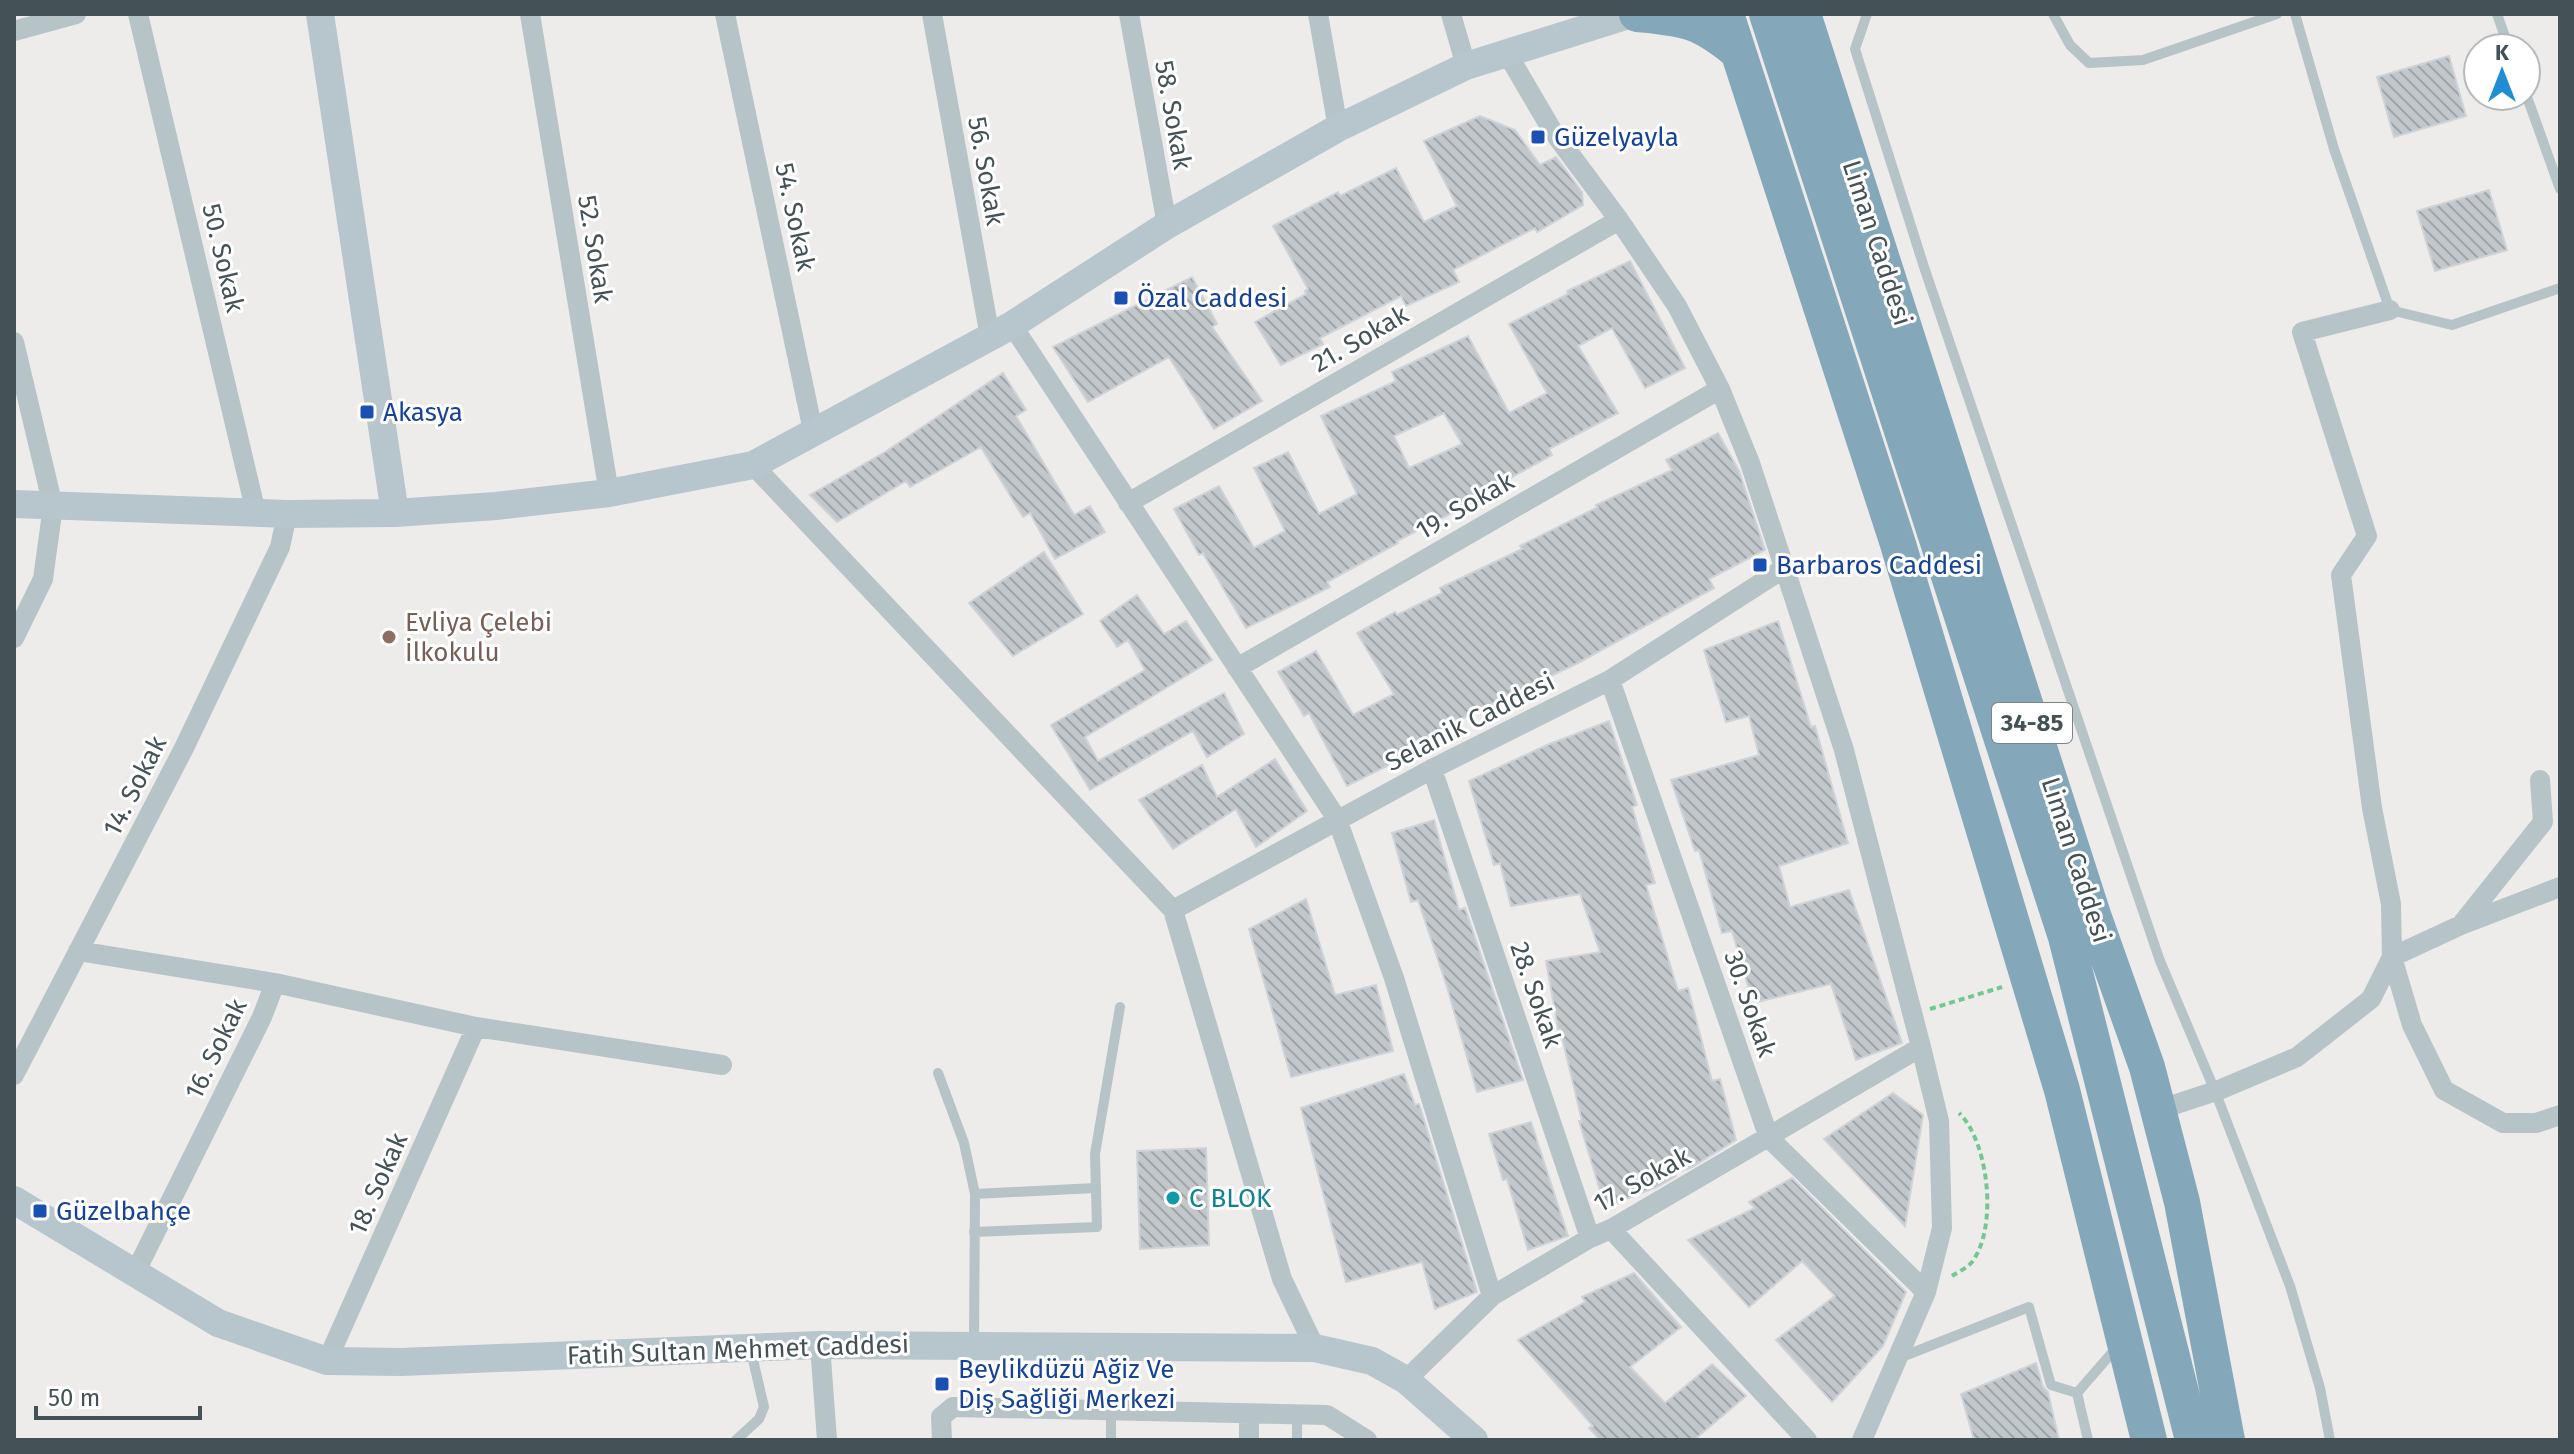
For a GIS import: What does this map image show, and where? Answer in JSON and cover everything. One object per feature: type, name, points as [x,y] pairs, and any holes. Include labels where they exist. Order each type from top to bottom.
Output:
[{"type":"highway","points":[[1634,14],[1693,21],[1718,35],[1737,51]]},
{"type":"highway","points":[[1726,14],[1898,544],[2062,1090],[2149,1440]]},
{"type":"highway","name":"Liman Caddesi","points":[[1767,14],[2066,937],[2193,1440]]},
{"type":"highway","name":"Liman Caddesi","points":[[1806,16],[2093,915],[2147,1067],[2182,1202],[2227,1440]]},
{"type":"highway","points":[[2182,1202],[2219,1303],[2251,1440]]},
{"type":"street","points":[[14,31],[76,14]]},
{"type":"street","name":"50. Sokak","points":[[138,14],[256,513]]},
{"type":"street","points":[[320,14],[395,513]]},
{"type":"street","name":"52. Sokak","points":[[530,14],[609,493]]},
{"type":"street","name":"54. Sokak","points":[[725,14],[813,431]]},
{"type":"street","name":"56. Sokak","points":[[932,14],[1001,331]]},
{"type":"street","name":"58. Sokak","points":[[1129,14],[1167,225]]},
{"type":"street","points":[[1318,14],[1338,128]]},
{"type":"street","points":[[1451,14],[1466,66]]},
{"type":"street","points":[[14,504],[287,514],[395,513],[496,506],[609,493],[753,465],[1001,331],[1167,225],[1338,128],[1466,66],[1634,14]]},
{"type":"street","points":[[1508,55],[1552,130],[1619,220],[1677,306],[1720,389],[1750,463],[1844,750],[1913,1014],[1939,1121],[1942,1228],[1926,1292],[1862,1440]]},
{"type":"street","name":"21. Sokak","points":[[1128,503],[1619,220]]},
{"type":"street","points":[[2390,310],[2302,332],[2367,536],[2341,575],[2372,808],[2391,904],[2392,957],[2412,1025],[2444,1090],[2503,1123],[2536,1123],[2560,1115]]},
{"type":"street","points":[[1001,331],[1128,503],[1337,819],[1394,978],[1492,1296]]},
{"type":"street","points":[[14,342],[53,506],[43,579],[14,638]]},
{"type":"street","name":"19. Sokak","points":[[1237,668],[1720,389]]},
{"type":"street","points":[[753,465],[1173,910],[1282,1279],[1315,1348]]},
{"type":"street","name":"14. Sokak","points":[[14,1075],[184,748],[280,547],[287,514]]},
{"type":"street","name":"Selanik Caddesi","points":[[1173,910],[1432,769],[1610,680],[1783,569]]},
{"type":"street","name":"30. Sokak","points":[[1610,680],[1769,1138],[1926,1292]]},
{"type":"street","name":"28. Sokak","points":[[1432,769],[1590,1238]]},
{"type":"street","points":[[2461,925],[2543,822],[2540,780]]},
{"type":"street","points":[[2158,1110],[2215,1091],[2297,1057],[2371,999],[2392,957],[2461,925],[2560,887]]},
{"type":"street","name":"16. Sokak","points":[[78,951],[275,983],[262,1017],[135,1273]]},
{"type":"street","points":[[275,983],[476,1027],[722,1065]]},
{"type":"street","name":"18. Sokak","points":[[327,1361],[476,1027]]},
{"type":"street","name":"17. Sokak","points":[[1406,1380],[1492,1296],[1769,1138],[1921,1047]]},
{"type":"street","name":"Fatih Sultan Mehmet Caddesi","points":[[14,1200],[218,1323],[327,1361],[401,1362],[820,1345],[1315,1348],[1372,1361],[1406,1380],[1474,1440]]},
{"type":"street","points":[[1611,1229],[1807,1440]]},
{"type":"street","points":[[820,1345],[827,1440]]},
{"type":"street","points":[[942,1440],[941,1417],[953,1407],[1327,1415],[1367,1440]]},
{"type":"street","points":[[1249,1414],[1249,1440]]},
{"type":"lane","points":[[1867,14],[1855,49],[1920,253],[2160,961],[2215,1091],[2290,1286],[2320,1388],[2330,1440]]},
{"type":"lane","points":[[2053,14],[2070,45],[2089,63],[2143,60],[2277,14]]},
{"type":"lane","points":[[2295,14],[2334,149],[2390,310],[2452,325],[2560,288]]},
{"type":"lane","points":[[2532,112],[2560,189]]},
{"type":"lane","points":[[974,1232],[1097,1227],[1095,1154],[1120,1007]]},
{"type":"lane","points":[[938,1073],[964,1143],[975,1194],[974,1344]]},
{"type":"lane","points":[[975,1194],[1095,1188]]},
{"type":"lane","points":[[1897,1358],[2029,1307],[2051,1385],[2077,1393]]},
{"type":"lane","points":[[2077,1393],[2124,1340]]},
{"type":"lane","points":[[736,1440],[759,1419],[764,1407],[750,1348]]},
{"type":"lane","points":[[2077,1393],[2088,1440]]},
{"type":"lane","points":[[1111,1411],[1111,1440]]},
{"type":"lane","points":[[1297,1414],[1297,1440]]},
{"type":"path","points":[[1913,1014],[2029,980]]},
{"type":"path","points":[[1926,1292],[1971,1264],[1983,1238],[1988,1208],[1988,1192],[1971,1128],[1957,1111],[1934,1101]]},
{"type":"building","points":[[2449,56],[2462,112],[2466,116],[2394,137],[2377,77]]},
{"type":"building","points":[[1480,116],[1515,130],[1540,165],[1556,157],[1582,192],[1583,205],[1537,232],[1535,228],[1453,270],[1459,282],[1406,306],[1401,296],[1320,338],[1323,344],[1281,365],[1255,322],[1306,294],[1308,289],[1273,226],[1338,192],[1340,196],[1396,168],[1424,222],[1457,206],[1424,141]]},
{"type":"building","points":[[2489,190],[2507,250],[2435,271],[2417,211]]},
{"type":"building","points":[[1630,261],[1685,368],[1645,388],[1612,328],[1578,346],[1618,413],[1549,449],[1552,455],[1483,493],[1485,496],[1397,541],[1327,582],[1330,587],[1246,628],[1203,553],[1199,555],[1174,509],[1219,486],[1254,548],[1285,531],[1254,468],[1288,452],[1319,514],[1357,494],[1321,416],[1396,381],[1392,372],[1468,336],[1509,413],[1547,393],[1509,324],[1568,294],[1567,291]],"holes":[[[1444,413],[1462,444],[1409,468],[1394,436]]]},
{"type":"building","points":[[1192,277],[1217,324],[1212,327],[1262,401],[1214,429],[1169,357],[1088,402],[1053,347]]},
{"type":"building","points":[[1003,373],[1026,410],[1016,416],[1074,515],[1090,506],[1105,532],[1055,559],[1030,513],[1023,517],[981,447],[910,487],[906,481],[837,522],[810,495],[885,452]]},
{"type":"building","points":[[1718,433],[1739,471],[1765,550],[1709,579],[1714,588],[1578,663],[1457,721],[1416,745],[1419,750],[1347,786],[1309,713],[1304,716],[1278,672],[1316,651],[1353,715],[1394,694],[1357,633],[1395,612],[1397,615],[1442,593],[1440,588],[1522,549],[1520,546],[1598,507],[1596,505],[1672,470],[1666,460]]},
{"type":"building","points":[[1044,552],[1083,614],[1013,656],[969,603]]},
{"type":"building","points":[[1137,595],[1164,634],[1186,621],[1212,660],[1085,737],[1098,761],[1224,693],[1244,734],[1207,757],[1193,731],[1090,790],[1051,725],[1145,670],[1128,640],[1117,647],[1100,621]]},
{"type":"building","points":[[1778,621],[1811,727],[1815,726],[1848,843],[1779,866],[1790,907],[1849,890],[1902,1043],[1856,1060],[1831,984],[1753,1003],[1732,931],[1722,933],[1699,850],[1695,851],[1671,780],[1759,755],[1749,716],[1726,722],[1704,650]]},
{"type":"building","points":[[1609,721],[1637,805],[1632,807],[1655,883],[1646,885],[1678,991],[1688,988],[1712,1081],[1720,1079],[1736,1140],[1692,1167],[1675,1173],[1676,1176],[1657,1187],[1605,1207],[1579,1121],[1582,1121],[1558,1029],[1546,961],[1600,952],[1580,894],[1511,906],[1500,863],[1494,865],[1469,781]]},
{"type":"building","points":[[1275,759],[1307,811],[1256,847],[1236,809],[1173,849],[1139,800],[1202,765],[1217,797]]},
{"type":"building","points":[[1434,820],[1459,910],[1465,908],[1523,1080],[1477,1092],[1447,987],[1418,900],[1411,902],[1392,833]]},
{"type":"building","points":[[1306,899],[1335,995],[1376,985],[1393,1051],[1291,1077],[1249,929]]},
{"type":"building","points":[[1404,1074],[1415,1105],[1419,1104],[1477,1292],[1435,1309],[1422,1262],[1346,1282],[1301,1108]]},
{"type":"building","points":[[1893,1093],[1923,1115],[1905,1226],[1824,1139]]},
{"type":"building","points":[[1531,1122],[1568,1236],[1528,1250],[1507,1179],[1503,1180],[1489,1134]]},
{"type":"building","name":"C BLOK","points":[[1206,1148],[1209,1245],[1140,1249],[1137,1151]]},
{"type":"building","points":[[1792,1178],[1906,1292],[1883,1346],[1832,1402],[1776,1340],[1835,1296],[1802,1261],[1749,1307],[1688,1240],[1755,1208],[1749,1202]]},
{"type":"building","points":[[1634,1273],[1681,1327],[1630,1367],[1665,1403],[1712,1364],[1746,1396],[1694,1440],[1600,1440],[1589,1428],[1593,1426],[1518,1340],[1585,1302],[1582,1297]]},
{"type":"building","points":[[2036,1363],[2043,1387],[2048,1392],[2059,1440],[1974,1440],[1961,1394]]},
{"type":"place","name":"Güzelyayla","points":[[1538,137]]},
{"type":"place","name":"Özal Caddesi","points":[[1121,298]]},
{"type":"place","name":"Akasya","points":[[367,412]]},
{"type":"place","name":"Barbaros Caddesi","points":[[1760,565]]},
{"type":"place","name":"Evliya Çelebi İlkokulu","points":[[389,637]]},
{"type":"place","name":"C BLOK","points":[[1173,1198]]},
{"type":"place","name":"Güzelbahçe","points":[[40,1211]]},
{"type":"place","name":"Beylikdüzü Ağiz Ve Diş Sağliği Merkezi","points":[[942,1384]]}]
